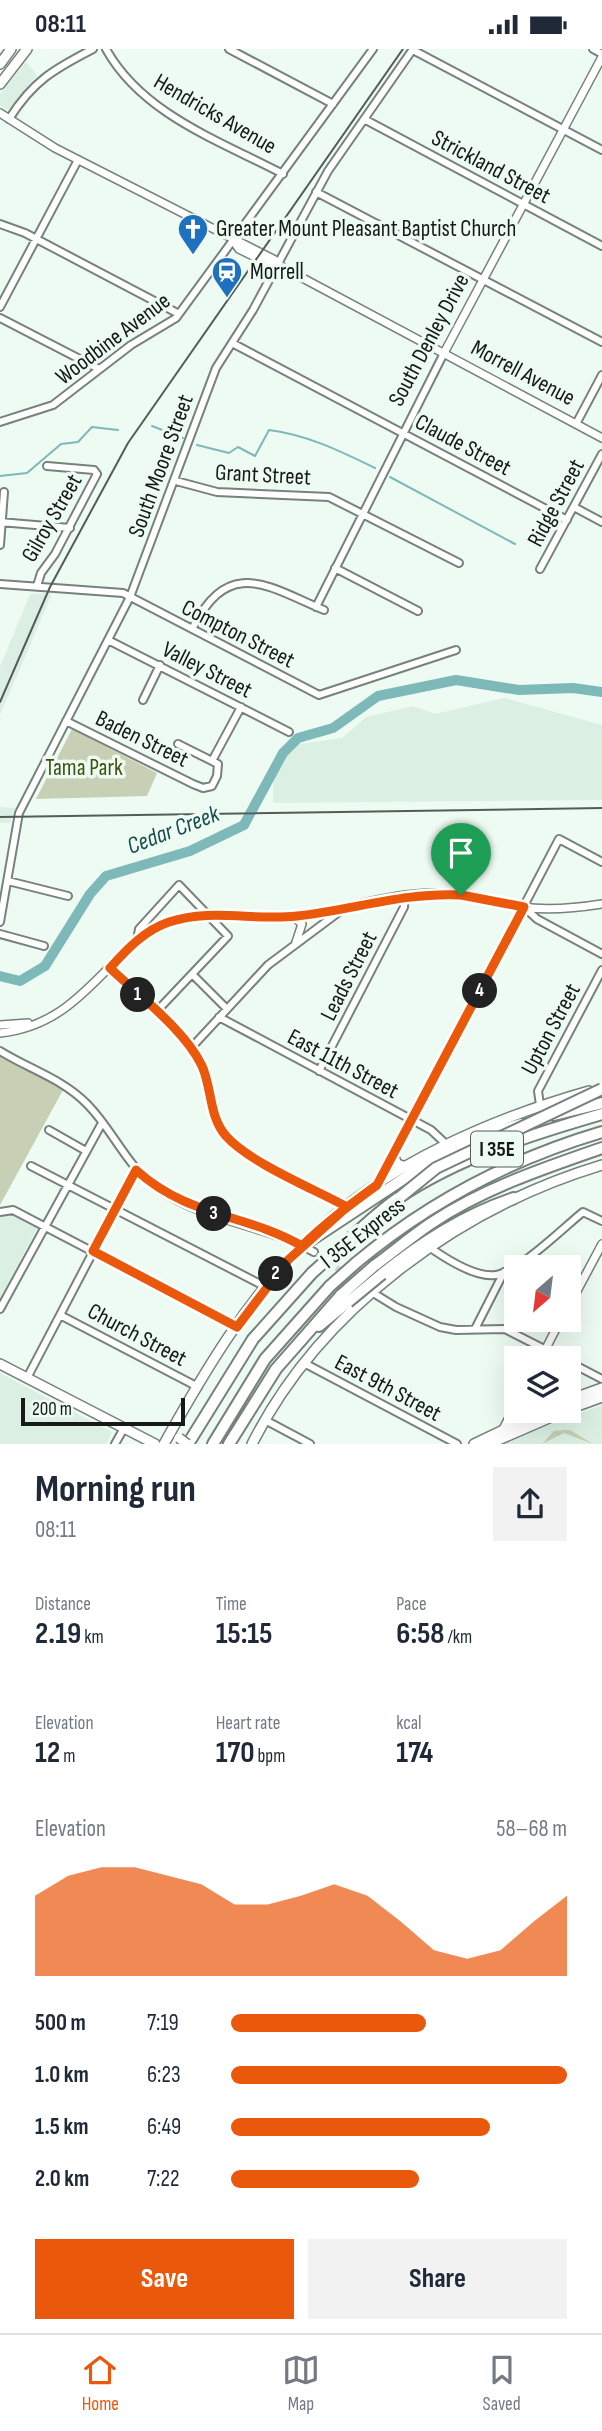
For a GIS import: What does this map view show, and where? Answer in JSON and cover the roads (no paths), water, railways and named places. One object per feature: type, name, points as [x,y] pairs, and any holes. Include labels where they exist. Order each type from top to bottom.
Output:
[{"type":"highway","points":[[399,1198],[446,1163],[602,1089]]},
{"type":"highway","points":[[302,1246],[384,1190],[485,1135],[602,1103]]},
{"type":"highway","name":"I 35E","points":[[184,1442],[225,1371],[253,1339],[312,1273],[399,1198],[498,1148],[602,1114]]},
{"type":"highway","name":"I 35E Express","points":[[213,1444],[265,1359],[330,1286],[397,1229],[453,1193],[522,1160],[602,1132]]},
{"type":"highway","name":"I 35E","points":[[229,1444],[257,1397],[297,1343],[431,1223],[477,1198],[541,1169],[602,1148]]},
{"type":"highway","points":[[378,1270],[476,1211],[514,1198]]},
{"type":"main road","points":[[0,64],[11,49]]},
{"type":"main road","points":[[0,84],[26,51]]},
{"type":"main road","points":[[164,1444],[179,1416],[266,1287],[302,1246],[347,1207],[377,1185],[494,1122],[540,1105],[602,1089]]},
{"type":"main road","points":[[393,1155],[397,1164],[408,1168]]},
{"type":"main road","points":[[252,1444],[264,1420],[303,1362],[346,1314],[371,1291],[514,1198],[602,1165]]},
{"type":"main road","points":[[0,1364],[155,1444]]},
{"type":"main road","points":[[581,1396],[602,1388]]},
{"type":"main road","points":[[581,1405],[602,1397]]},
{"type":"main road","points":[[179,1416],[184,1442]]},
{"type":"main road","points":[[474,1444],[514,1423]]},
{"type":"main road","points":[[494,1442],[531,1423]]},
{"type":"street","points":[[9,119],[27,92],[46,74],[93,49]]},
{"type":"street","name":"Hendricks Avenue","points":[[106,49],[126,79],[162,109],[283,174]]},
{"type":"street","points":[[229,49],[333,104]]},
{"type":"street","name":"Woodbine Avenue","points":[[0,422],[53,405],[99,369],[179,314],[373,49]]},
{"type":"street","points":[[413,49],[602,150]]},
{"type":"street","name":"South Moore Street","points":[[0,922],[19,813],[130,597],[176,481],[216,368],[316,192],[413,49]]},
{"type":"street","points":[[593,49],[602,56]]},
{"type":"street","name":"South Denley Drive","points":[[316,607],[402,433],[602,56]]},
{"type":"street","name":"Morrell Avenue","points":[[0,113],[78,160],[234,242],[239,249],[271,265],[277,264],[602,438]]},
{"type":"street","name":"Strickland Street","points":[[364,119],[602,246]]},
{"type":"street","points":[[0,307],[78,160]]},
{"type":"street","points":[[316,192],[602,342]]},
{"type":"street","points":[[0,224],[37,239],[179,314]]},
{"type":"street","points":[[0,318],[99,369]]},
{"type":"street","name":"Claude Street","points":[[232,343],[567,520]]},
{"type":"street","points":[[576,424],[602,375]]},
{"type":"street","name":"Ridge Street","points":[[540,569],[602,454]]},
{"type":"street","name":"Gilroy Street","points":[[37,586],[41,572],[70,528],[97,477],[93,470],[47,466]]},
{"type":"street","name":"Grant Street","points":[[176,481],[217,492],[317,494],[362,511],[459,563]]},
{"type":"street","points":[[0,545],[4,492]]},
{"type":"street","points":[[574,507],[602,522]]},
{"type":"street","points":[[1,522],[70,528]]},
{"type":"street","points":[[335,568],[418,611]]},
{"type":"street","points":[[192,629],[209,602],[242,582],[263,583],[324,610]]},
{"type":"street","name":"Compton Street","points":[[0,584],[121,592],[319,695],[456,650]]},
{"type":"street","name":"Valley Street","points":[[108,640],[289,732]]},
{"type":"street","points":[[143,700],[160,665]]},
{"type":"street","points":[[178,744],[215,763],[241,707]]},
{"type":"street","name":"Baden Street","points":[[66,721],[202,788],[212,786],[215,781],[215,763]]},
{"type":"street","points":[[377,1185],[559,839],[602,862]]},
{"type":"street","points":[[8,881],[68,896]]},
{"type":"street","points":[[137,940],[139,929],[179,885],[225,930],[226,939],[156,1012]]},
{"type":"street","points":[[0,1033],[35,1024],[68,1008],[137,940],[170,922],[210,915],[294,917],[405,895],[461,895],[524,907],[602,904]]},
{"type":"street","name":"Leads Street","points":[[319,1072],[404,907],[405,895]]},
{"type":"street","points":[[524,907],[537,919],[602,954]]},
{"type":"street","points":[[191,1048],[226,1008],[296,941],[343,909]]},
{"type":"street","points":[[294,917],[302,924],[296,941]]},
{"type":"street","points":[[0,935],[44,946]]},
{"type":"street","points":[[110,968],[191,1048],[204,1073],[217,1123],[224,1135],[248,1153],[347,1207]]},
{"type":"street","name":"Upton Street","points":[[540,1105],[538,1091],[602,970]]},
{"type":"street","points":[[192,974],[226,1008]]},
{"type":"street","name":"East 11th Street","points":[[219,1017],[431,1130],[447,1145]]},
{"type":"street","points":[[0,1025],[35,1024]]},
{"type":"street","points":[[0,1051],[69,1089],[102,1123],[136,1170],[158,1189],[180,1201],[278,1234],[314,1252]]},
{"type":"street","points":[[0,1309],[102,1123]]},
{"type":"street","points":[[49,1130],[86,1151]]},
{"type":"street","points":[[31,1166],[266,1287]]},
{"type":"street","points":[[27,1378],[136,1170]]},
{"type":"street","points":[[0,1212],[13,1210],[237,1327]]},
{"type":"street","points":[[526,1255],[583,1212],[602,1221]]},
{"type":"street","points":[[581,1283],[602,1244]]},
{"type":"street","points":[[432,1249],[480,1273],[504,1272],[475,1329]]},
{"type":"street","points":[[371,1291],[440,1327],[505,1329],[540,1346]]},
{"type":"street","name":"Church Street","points":[[60,1315],[198,1387]]},
{"type":"street","name":"East 9th Street","points":[[303,1362],[457,1444]]},
{"type":"street","points":[[581,1368],[602,1379]]},
{"type":"street","points":[[264,1420],[310,1444]]},
{"type":"street","points":[[494,1442],[506,1423]]},
{"type":"street","points":[[116,1444],[124,1428]]},
{"type":"waterway","points":[[152,426],[183,438]]},
{"type":"waterway","points":[[0,476],[27,473],[61,444],[78,442],[92,427],[118,430]]},
{"type":"waterway","points":[[197,445],[229,453],[238,447],[255,456],[269,430],[310,440],[375,468]]},
{"type":"waterway","points":[[390,477],[515,544]]},
{"type":"waterway","name":"Cedar Creek","points":[[0,976],[20,981],[45,966],[90,894],[106,876],[190,851],[244,825],[283,753],[298,738],[333,728],[378,696],[456,680],[519,690],[573,688],[602,692]]},
{"type":"tunnel","points":[[314,1252],[358,1283]]},
{"type":"tram line","points":[[0,702],[50,587],[128,443],[403,49]]},
{"type":"tram line","points":[[0,817],[602,808]]},
{"type":"place","name":"Greater Mount Pleasant Baptist Church","points":[[193,256]]},
{"type":"place","name":"Morrell","points":[[227,299]]},
{"type":"park label","name":"Tama Park","points":[[84,768]]}]
